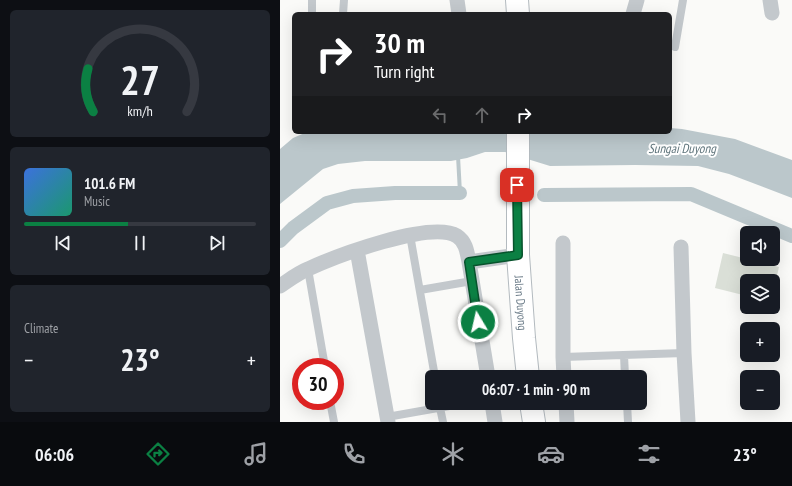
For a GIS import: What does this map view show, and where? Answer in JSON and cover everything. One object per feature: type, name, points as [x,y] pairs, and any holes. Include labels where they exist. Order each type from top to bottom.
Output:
[{"type":"main road","points":[[517,0],[519,12]]},
{"type":"main road","points":[[519,12],[522,0]]},
{"type":"main road","name":"Jalan Duyong","points":[[518,134],[518,255],[527,370]]},
{"type":"main road","points":[[532,410],[534,422]]},
{"type":"street","points":[[457,0],[459,12]]},
{"type":"street","points":[[634,12],[637,0]]},
{"type":"street","points":[[280,286],[308,269],[357,250],[395,238],[441,231],[457,236],[466,245],[487,370]]},
{"type":"street","points":[[562,243],[564,370]]},
{"type":"street","points":[[681,246],[684,353],[688,422]]},
{"type":"street","points":[[357,250],[387,419]]},
{"type":"street","points":[[469,262],[518,255]]},
{"type":"street","points":[[493,410],[495,422]]},
{"type":"street","points":[[566,410],[567,422]]},
{"type":"lane","points":[[312,0],[312,12]]},
{"type":"lane","points":[[343,12],[344,0]]},
{"type":"lane","points":[[675,47],[683,0]]},
{"type":"lane","points":[[410,235],[434,370]]},
{"type":"lane","points":[[308,269],[323,358]]},
{"type":"lane","points":[[420,290],[472,281]]},
{"type":"lane","points":[[563,356],[684,353]]},
{"type":"lane","points":[[624,355],[625,370]]},
{"type":"lane","points":[[387,419],[425,409]]},
{"type":"lane","points":[[332,410],[334,422]]},
{"type":"lane","points":[[441,410],[443,422]]},
{"type":"lane","points":[[627,410],[628,422]]},
{"type":"shaded area","points":[[723,253],[740,257],[740,266],[779,267],[777,274],[740,274],[740,294],[715,288]]},
{"type":"water","name":"Sungai Duyong","points":[[672,128],[682,129],[735,139],[792,160],[792,198],[729,174],[698,166],[550,166],[505,152],[485,152],[451,161],[365,161],[338,164],[323,169],[280,204],[280,149],[293,138],[302,134],[672,134]]},
{"type":"waterway","points":[[458,156],[460,193]]},
{"type":"waterway","points":[[280,241],[293,228],[327,203],[353,196],[395,193],[460,193]]},
{"type":"waterway","points":[[544,195],[691,194],[792,236]]},
{"type":"route","points":[[478,322],[469,262],[518,255],[517,185]]}]
